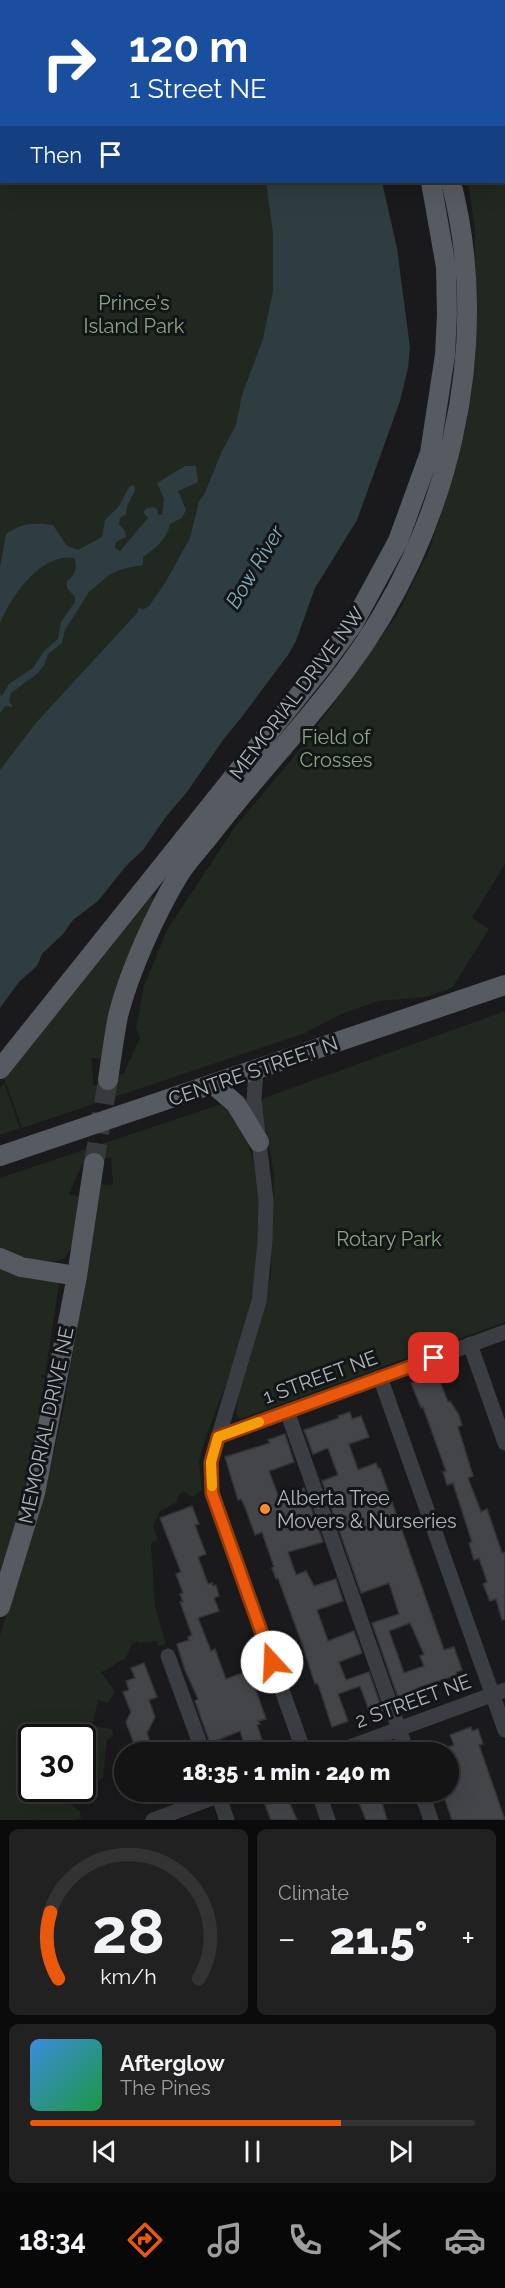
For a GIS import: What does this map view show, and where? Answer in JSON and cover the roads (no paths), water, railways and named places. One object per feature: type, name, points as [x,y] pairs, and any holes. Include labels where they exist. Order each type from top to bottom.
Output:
[{"type":"main road","name":"MEMORIAL DRIVE NW","points":[[0,1069],[323,665],[352,624],[398,541],[430,453],[445,355],[446,267],[431,183]]},
{"type":"main road","name":"MEMORIAL DRIVE NW","points":[[108,1080],[119,1015],[136,964],[154,922],[180,873],[230,809],[345,672],[399,588],[435,499],[458,409],[466,347],[465,269],[451,183]]},
{"type":"main road","name":"CENTRE STREET N","points":[[0,1156],[505,985]]},
{"type":"main road","points":[[213,1085],[236,1104],[259,1142]]},
{"type":"main road","points":[[0,1258],[21,1267],[77,1276],[94,1163]]},
{"type":"main road","name":"MEMORIAL DRIVE NE","points":[[0,1607],[35,1492],[77,1276]]},
{"type":"street","points":[[256,1071],[254,1100],[266,1200],[265,1242],[259,1301],[211,1462],[212,1493],[300,1742]]},
{"type":"street","name":"1 STREET NE","points":[[218,1437],[505,1332]]},
{"type":"street","points":[[470,1344],[505,1443]]},
{"type":"street","points":[[380,1377],[499,1692],[505,1730]]},
{"type":"street","points":[[287,1411],[404,1742]]},
{"type":"street","points":[[168,1656],[199,1742]]},
{"type":"street","name":"2 STREET NE","points":[[363,1742],[499,1692]]},
{"type":"street","points":[[153,1820],[199,1802]]},
{"type":"street","points":[[224,1802],[227,1820]]},
{"type":"street","points":[[322,1802],[328,1820]]},
{"type":"street","points":[[425,1802],[431,1820]]},
{"type":"water","name":"Bow River","points":[[266,183],[382,183],[397,248],[410,348],[400,401],[357,520],[315,588],[296,641],[288,655],[143,850],[126,866],[98,901],[73,920],[63,934],[42,954],[37,966],[19,982],[0,1008],[0,770],[35,724],[138,612],[138,608],[144,609],[149,606],[165,583],[190,538],[199,501],[204,495],[222,451],[236,425],[242,395],[263,339],[273,291],[273,232]]},
{"type":"water","points":[[185,466],[196,466],[198,482],[178,491],[186,510],[182,518],[170,524],[160,543],[143,557],[143,565],[122,569],[109,575],[89,592],[65,630],[62,643],[48,654],[38,673],[11,693],[9,701],[13,707],[5,706],[0,713],[0,694],[2,696],[9,684],[33,668],[44,651],[58,639],[61,622],[75,602],[75,597],[67,588],[67,581],[75,571],[75,561],[74,558],[62,558],[50,562],[29,578],[12,601],[0,623],[0,567],[6,534],[28,524],[53,525],[67,546],[78,550],[102,537],[105,520],[119,506],[129,487],[134,485],[135,491],[127,506],[126,514],[120,518],[119,524],[125,531],[126,537],[116,542],[115,548],[120,551],[148,518],[143,512],[147,508],[153,507],[157,509],[158,515],[162,515],[164,499],[157,483]]},
{"type":"tunnel","points":[[94,1163],[108,1080]]},
{"type":"place","name":"Alberta Tree Movers & Nurseries","points":[[265,1509]]},
{"type":"park label","name":"Prince's Island Park","points":[[134,314]]},
{"type":"park label","name":"Field of Crosses","points":[[336,748]]},
{"type":"park label","name":"Rotary Park","points":[[389,1239]]}]
